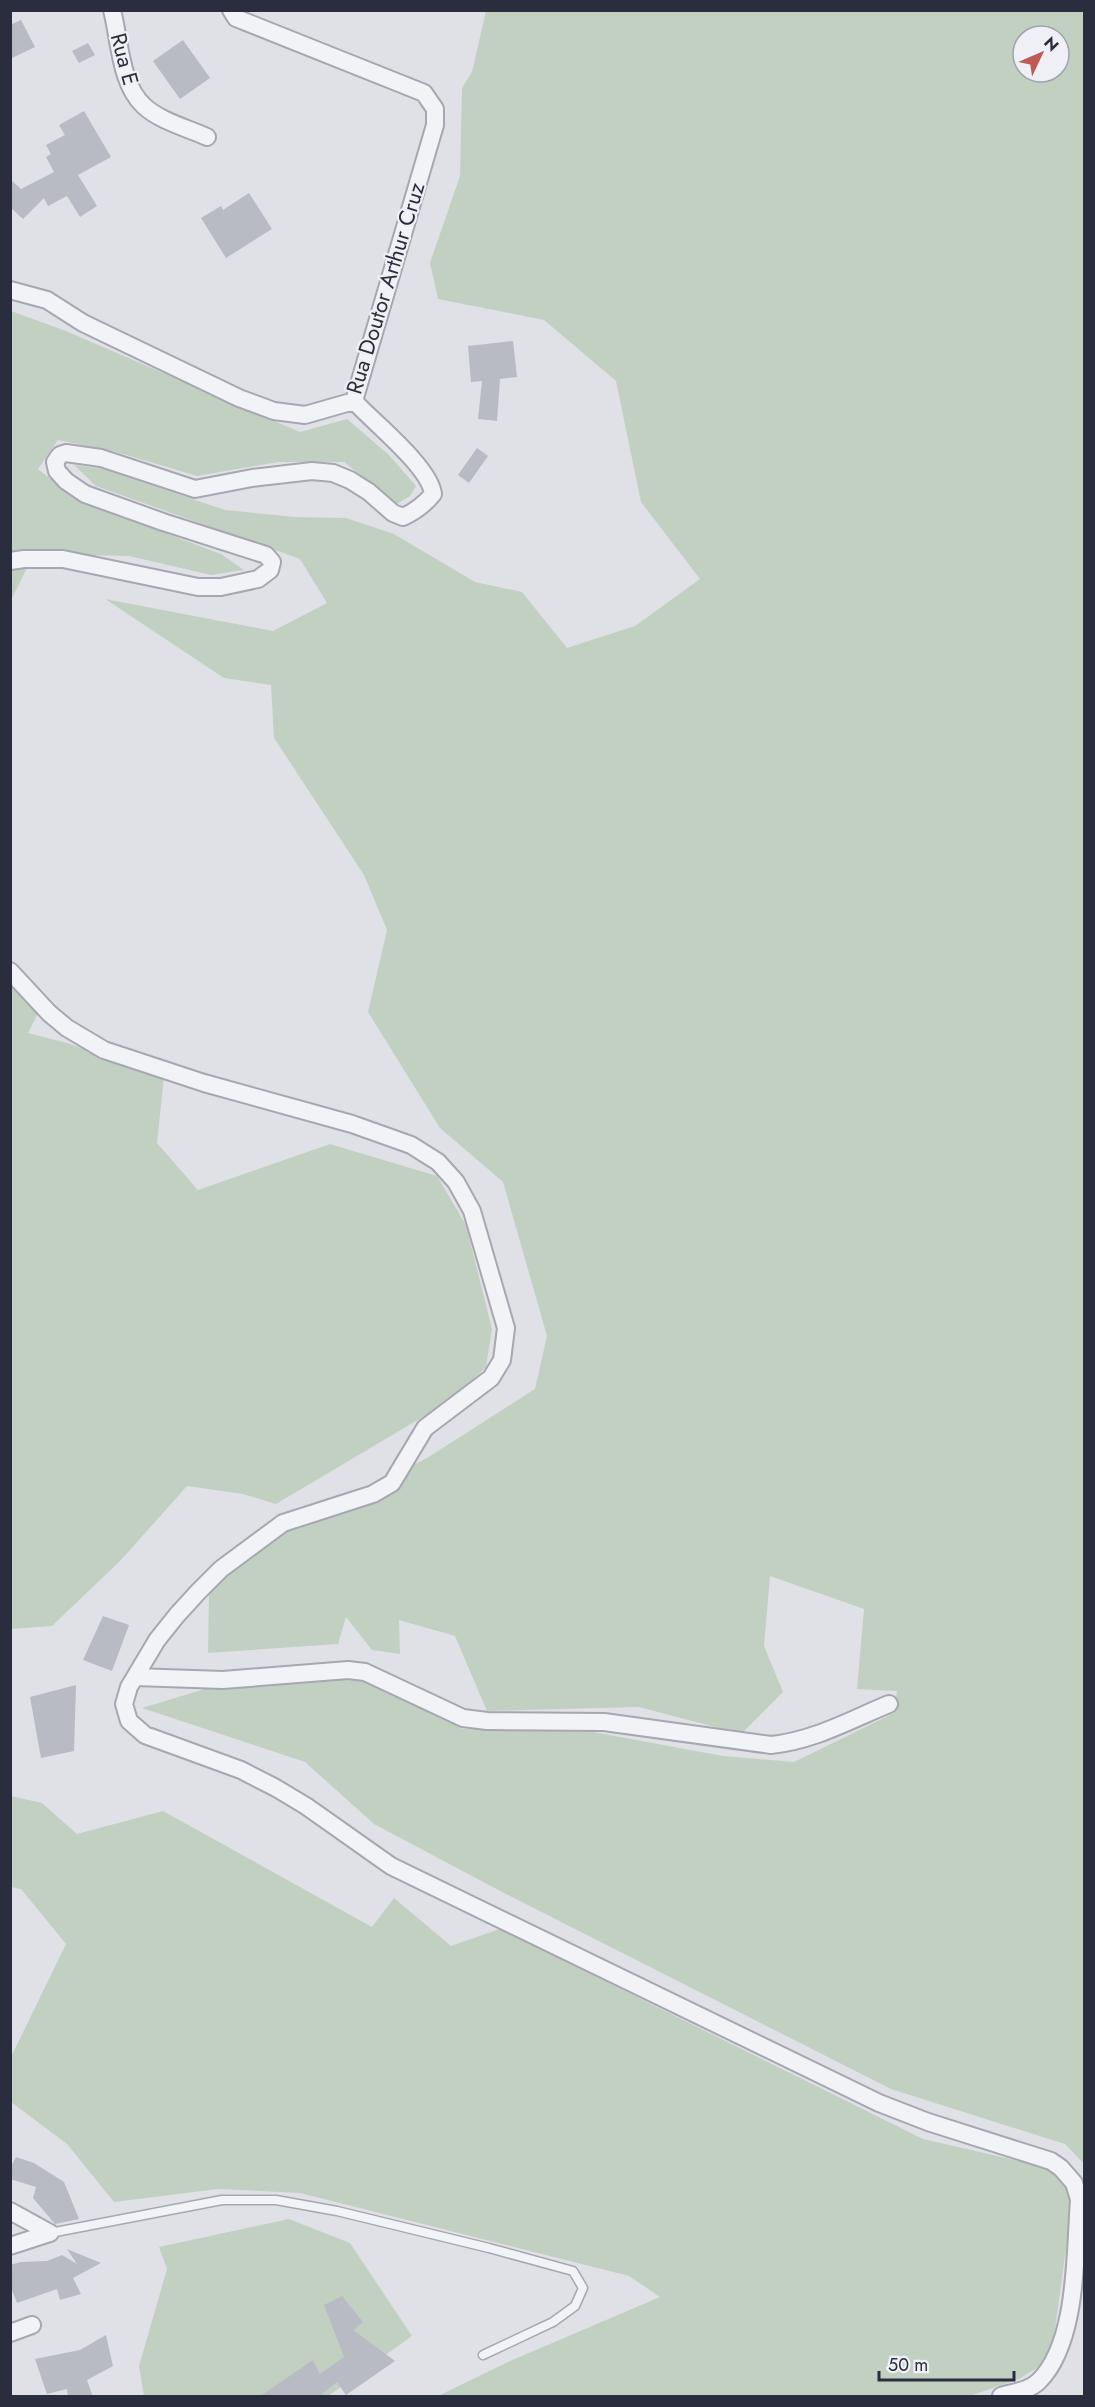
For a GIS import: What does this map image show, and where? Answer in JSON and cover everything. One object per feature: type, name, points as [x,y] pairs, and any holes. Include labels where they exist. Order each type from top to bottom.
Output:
[{"type":"street","name":"Rua E","points":[[112,10],[125,73],[133,92],[144,106],[161,117],[207,137]]},
{"type":"street","name":"Rua Doutor Arthur Cruz","points":[[10,290],[47,300],[82,323],[239,398],[274,411],[305,415],[354,401],[435,125],[435,110],[424,93],[236,18],[231,10]]},
{"type":"street","points":[[10,561],[63,560],[198,587],[221,586],[258,579],[270,570],[272,562],[266,555],[85,494],[66,481],[57,471],[55,462],[60,455],[66,453],[101,458],[195,489],[312,471],[333,473],[369,492],[393,513],[404,516],[415,511],[433,494],[432,485],[412,459],[354,401]]},
{"type":"street","points":[[10,971],[49,1013],[67,1028],[105,1050],[204,1083],[363,1128],[411,1145],[438,1162],[456,1182],[472,1211],[506,1328],[502,1360],[491,1378],[425,1428],[392,1483],[373,1494],[283,1523],[221,1569],[177,1615],[135,1677],[126,1694],[124,1704],[129,1721],[145,1735],[241,1770],[276,1788],[306,1806],[391,1866],[879,2103],[928,2122],[1039,2156],[1061,2168],[1074,2183],[1079,2199],[1070,2311],[1062,2345],[1039,2381],[1028,2389],[1001,2397]]},
{"type":"street","points":[[135,1677],[223,1680],[348,1670],[365,1672],[383,1679],[463,1718],[487,1721],[604,1722],[771,1745],[793,1743],[810,1738],[888,1704]]},
{"type":"street","points":[[10,2211],[50,2233]]},
{"type":"street","points":[[10,2246],[50,2233]]},
{"type":"street","points":[[10,2333],[32,2325]]},
{"type":"lane","points":[[50,2233],[222,2200],[276,2200],[347,2213],[573,2271],[584,2288],[575,2306],[553,2322],[483,2355]]},
{"type":"green space","points":[[486,11],[1084,11],[1084,2164],[1065,2144],[891,2089],[504,1893],[374,1824],[305,1762],[142,1708],[218,1685],[366,1670],[463,1729],[593,1732],[723,1756],[794,1762],[894,1713],[897,1691],[857,1689],[864,1609],[770,1576],[764,1646],[783,1692],[741,1734],[639,1707],[487,1711],[455,1636],[399,1620],[400,1654],[372,1650],[346,1617],[338,1644],[208,1653],[209,1594],[260,1543],[427,1458],[535,1389],[547,1336],[503,1182],[440,1128],[368,1012],[387,930],[364,875],[274,738],[271,685],[224,678],[105,599],[273,631],[327,603],[300,559],[96,486],[74,465],[103,469],[225,510],[295,517],[346,518],[394,534],[475,582],[522,592],[567,648],[635,626],[700,579],[641,502],[616,381],[544,320],[438,299],[430,263],[460,176],[462,88],[472,72]]},
{"type":"green space","points":[[11,311],[66,331],[300,432],[347,419],[389,455],[416,486],[410,496],[397,504],[344,462],[278,462],[197,476],[113,451],[58,440],[38,469],[79,501],[221,554],[244,570],[211,575],[129,556],[34,554],[11,600]]},
{"type":"green space","points":[[10,959],[45,1000],[28,1033],[67,1043],[164,1076],[157,1143],[198,1190],[330,1144],[437,1176],[466,1225],[492,1329],[486,1367],[453,1399],[276,1504],[243,1494],[187,1486],[121,1560],[52,1626],[11,1629]]},
{"type":"green space","points":[[11,1796],[42,1803],[77,1834],[163,1811],[372,1927],[394,1898],[451,1946],[500,1929],[923,2139],[1036,2165],[1065,2177],[1073,2197],[1051,2359],[1019,2379],[970,2396],[438,2396],[510,2361],[660,2297],[629,2276],[300,2193],[218,2189],[114,2202],[67,2144],[11,2102],[10,2059],[66,1944],[21,1889],[11,1887]]},
{"type":"green space","points":[[289,2219],[350,2243],[412,2336],[328,2396],[144,2396],[139,2366],[167,2269],[159,2247]]},
{"type":"building","points":[[21,20],[35,47],[10,59],[10,25]]},
{"type":"building","points":[[183,40],[210,78],[180,99],[153,61]]},
{"type":"building","points":[[88,43],[95,55],[79,63],[72,51]]},
{"type":"building","points":[[84,111],[111,157],[78,175],[97,206],[80,217],[67,196],[48,206],[44,198],[23,219],[10,207],[10,179],[21,189],[54,172],[46,157],[51,154],[46,145],[65,135],[59,125]]},
{"type":"building","points":[[249,193],[272,229],[226,258],[201,218],[221,206],[223,210]]},
{"type":"building","points":[[513,341],[517,377],[500,379],[497,421],[478,419],[482,381],[471,382],[468,346]]},
{"type":"building","points":[[477,448],[488,456],[469,483],[458,475]]},
{"type":"building","points":[[103,1616],[129,1625],[112,1671],[83,1660]]},
{"type":"building","points":[[76,1685],[74,1751],[41,1758],[30,1697]]},
{"type":"building","points":[[16,2157],[34,2163],[64,2182],[79,2219],[55,2224],[33,2198],[36,2187],[10,2179],[10,2168]]},
{"type":"building","points":[[67,2249],[101,2263],[73,2278],[81,2294],[60,2300],[57,2289],[17,2303],[10,2285],[10,2265],[21,2262],[47,2261],[62,2255],[77,2264]]},
{"type":"building","points":[[342,2296],[363,2322],[353,2330],[395,2361],[346,2395],[337,2382],[318,2397],[259,2397],[313,2360],[320,2374],[344,2357],[324,2305]]},
{"type":"building","points":[[106,2335],[113,2366],[87,2380],[93,2397],[68,2397],[67,2389],[47,2394],[35,2359],[80,2350]]}]
